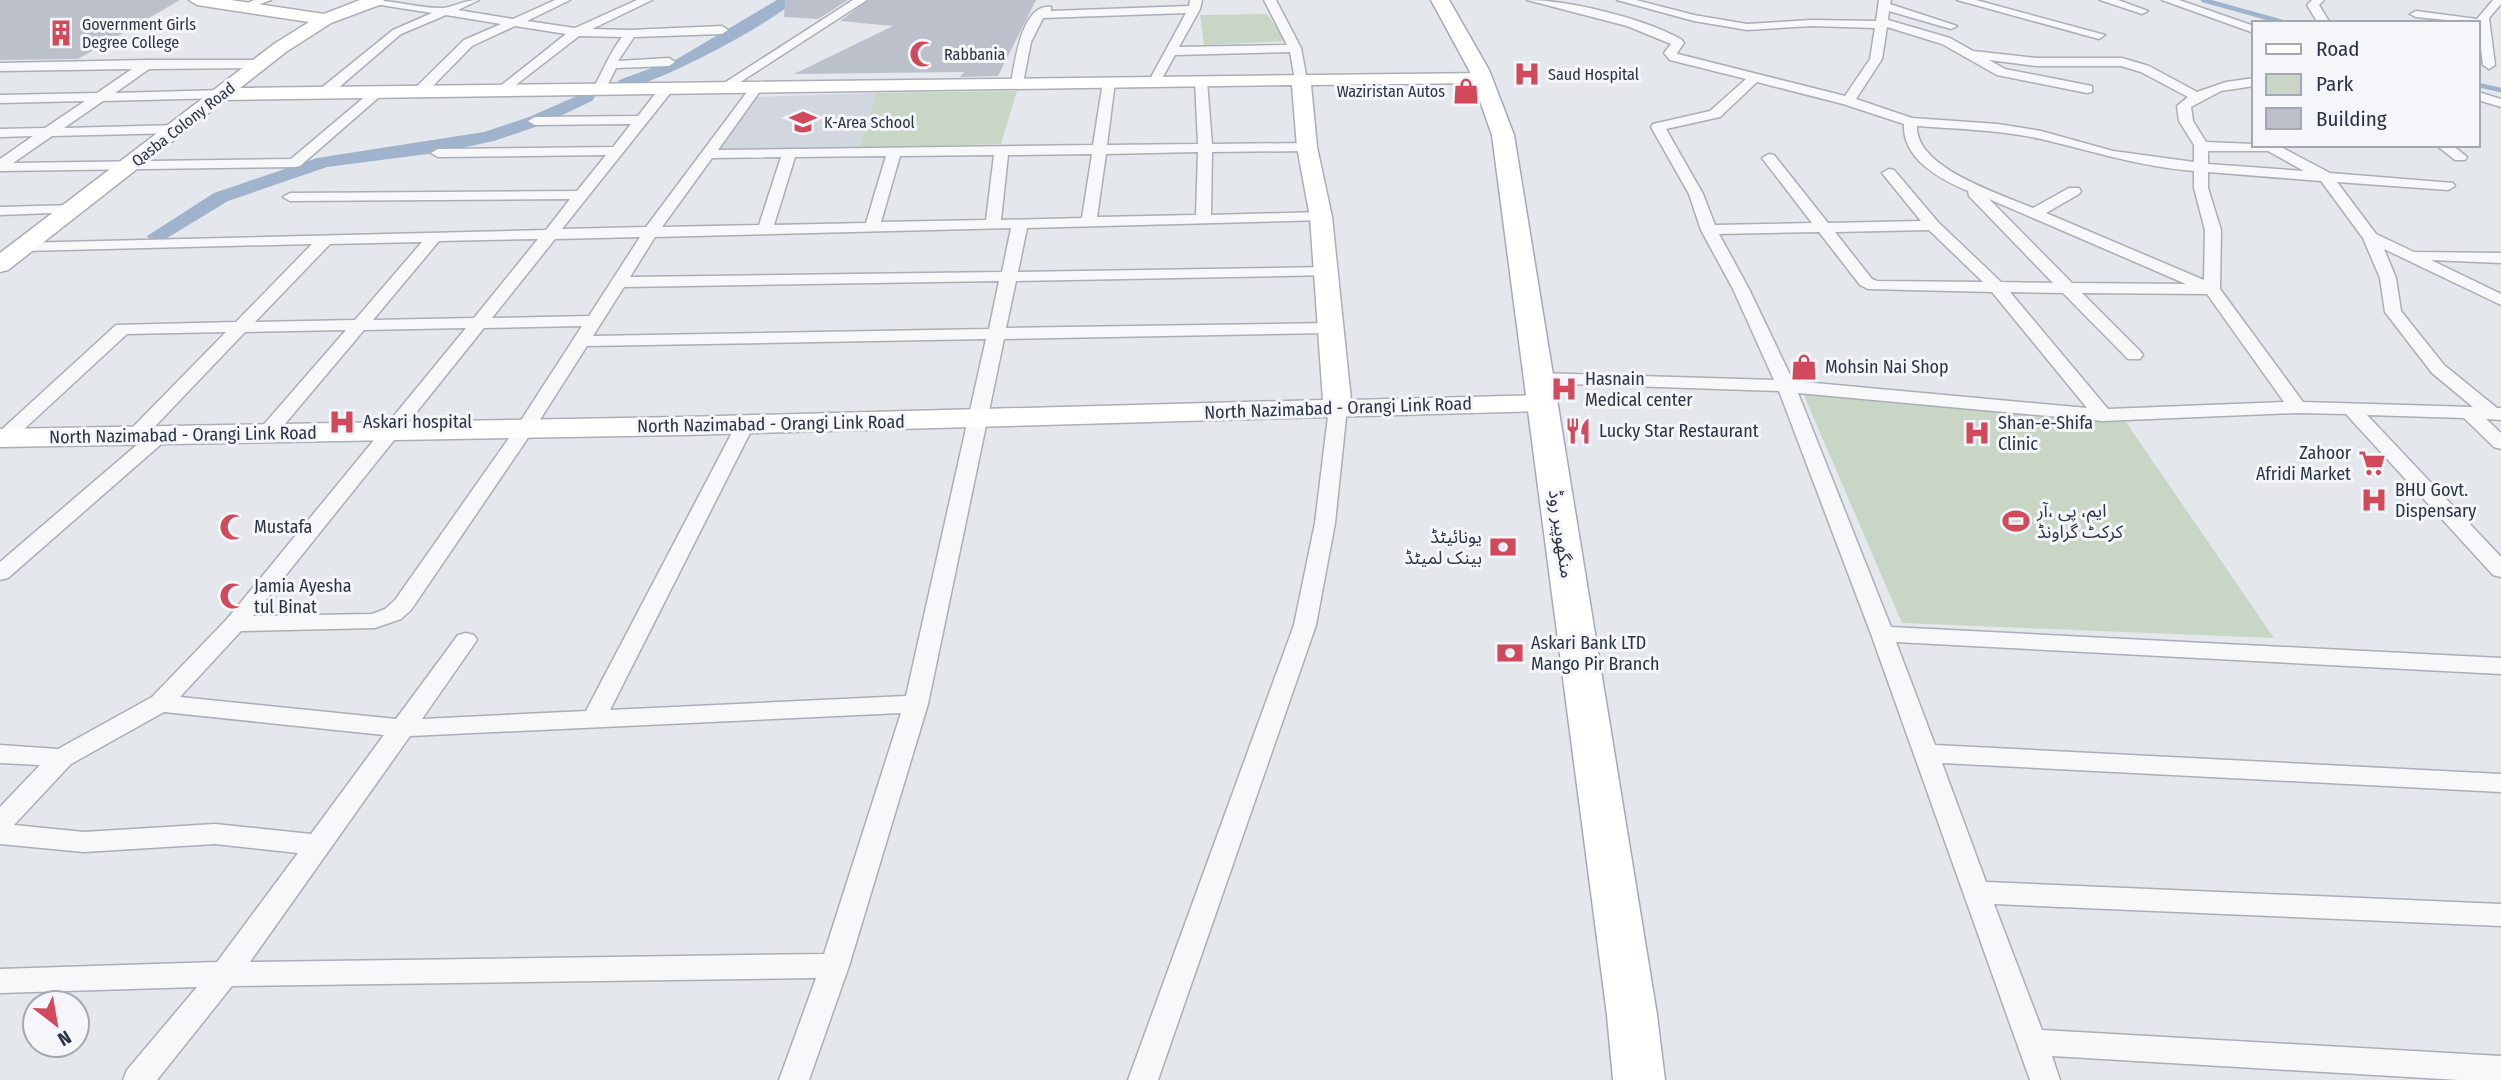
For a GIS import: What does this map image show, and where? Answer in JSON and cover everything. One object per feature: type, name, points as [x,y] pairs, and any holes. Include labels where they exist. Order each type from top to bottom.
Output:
[{"type":"main road","name":"منگھوپیر روڈ","points":[[1440,0],[1481,77],[1503,135],[1630,1001],[1639,1080]]},
{"type":"street","points":[[197,0],[325,19]]},
{"type":"street","points":[[245,7],[265,0]]},
{"type":"street","points":[[375,0],[576,32],[629,34],[722,30]]},
{"type":"street","name":"Qasba Colony Road","points":[[9,256],[132,165],[261,64],[325,19],[375,0]]},
{"type":"street","points":[[325,92],[397,32],[473,0]]},
{"type":"street","points":[[420,91],[468,43],[564,0]]},
{"type":"street","points":[[504,90],[576,32],[646,0]]},
{"type":"street","points":[[724,87],[862,0]]},
{"type":"street","points":[[1017,83],[1025,40],[1037,15],[1060,0]]},
{"type":"street","points":[[1143,1080],[1305,625],[1325,523],[1338,408],[1321,217],[1307,147],[1301,79],[1295,48],[1270,0]]},
{"type":"street","points":[[1533,0],[1651,30],[1677,41],[1670,53],[1674,57],[1848,101],[1912,122],[1998,128],[2041,135],[2112,155],[2202,170],[2448,186]]},
{"type":"street","points":[[1623,0],[1694,18],[1748,27],[1812,23],[1882,24],[1946,41],[2001,72],[2087,89]]},
{"type":"street","points":[[1963,0],[2099,35]]},
{"type":"street","points":[[1996,9],[2013,0]]},
{"type":"street","points":[[2108,0],[2142,11]]},
{"type":"street","points":[[2168,0],[2252,29]]},
{"type":"street","points":[[2318,0],[2313,5],[2323,21]]},
{"type":"street","points":[[2489,65],[2484,23],[2486,10],[2498,0]]},
{"type":"street","points":[[1691,1],[1694,18]]},
{"type":"street","points":[[1848,101],[1876,59],[1885,3],[1951,26]]},
{"type":"street","points":[[1037,15],[1195,5]]},
{"type":"street","points":[[1155,80],[1195,5]]},
{"type":"street","points":[[2486,10],[2501,13]]},
{"type":"street","points":[[2416,14],[2469,21]]},
{"type":"street","points":[[1651,30],[1694,18]]},
{"type":"street","points":[[2480,22],[2484,23]]},
{"type":"street","points":[[599,89],[629,34]]},
{"type":"street","points":[[1988,57],[2021,44]]},
{"type":"street","points":[[1172,51],[1295,48]]},
{"type":"street","points":[[1973,55],[2037,62],[2122,62],[2145,69],[2196,96]]},
{"type":"street","points":[[610,65],[668,62]]},
{"type":"street","points":[[0,166],[148,64]]},
{"type":"street","points":[[0,67],[261,64]]},
{"type":"street","points":[[1756,76],[1715,114],[1658,127],[1696,194],[1709,230],[1741,289],[1786,386],[1882,634],[2045,1080]]},
{"type":"street","points":[[0,99],[325,92],[1481,77]]},
{"type":"street","points":[[1201,80],[1205,148],[1203,220]]},
{"type":"street","points":[[1089,223],[1109,82]]},
{"type":"street","points":[[2212,289],[2213,230],[2201,188],[2201,146],[2186,121],[2184,106],[2196,96],[2221,86],[2252,82]]},
{"type":"street","points":[[235,624],[359,623],[375,621],[393,614],[403,605],[525,429],[650,233],[757,87]]},
{"type":"street","points":[[0,822],[61,758],[160,704],[235,624],[667,88]]},
{"type":"street","points":[[0,166],[295,163],[379,92]]},
{"type":"street","points":[[2480,97],[2501,103]]},
{"type":"street","points":[[535,121],[641,121]]},
{"type":"street","points":[[1912,122],[1909,134],[1919,153],[1931,164],[1965,184],[2212,289],[2297,407]]},
{"type":"street","points":[[0,133],[178,129]]},
{"type":"street","points":[[2201,146],[2246,149],[2270,147],[2325,176],[2371,237],[2388,278],[2393,312],[2438,369],[2496,414]]},
{"type":"street","points":[[707,154],[1307,147]]},
{"type":"street","points":[[2446,147],[2460,157]]},
{"type":"street","points":[[993,225],[1002,150]]},
{"type":"street","points":[[438,153],[617,151]]},
{"type":"street","points":[[872,227],[894,152]]},
{"type":"street","points":[[765,229],[789,153]]},
{"type":"street","points":[[1769,158],[1822,228],[1870,284],[2212,289]]},
{"type":"street","points":[[1889,173],[1933,225],[1996,286],[2103,415]]},
{"type":"street","points":[[1965,184],[2134,355]]},
{"type":"street","points":[[2033,214],[2074,191]]},
{"type":"street","points":[[290,197],[582,195]]},
{"type":"street","points":[[0,211],[74,209]]},
{"type":"street","points":[[9,256],[325,240],[1321,217]]},
{"type":"street","points":[[794,1080],[835,966],[916,704],[1020,224]]},
{"type":"street","points":[[1709,230],[1933,225]]},
{"type":"street","points":[[2371,237],[2501,300]]},
{"type":"street","points":[[266,433],[434,238]]},
{"type":"street","points":[[0,573],[148,436],[238,327],[325,240]]},
{"type":"street","points":[[2420,255],[2501,258]]},
{"type":"street","points":[[620,282],[1009,274],[1326,272]]},
{"type":"street","points":[[2,438],[122,329],[595,321]]},
{"type":"street","points":[[582,341],[1331,327]]},
{"type":"street","points":[[1540,391],[1786,386],[2103,415],[2297,407],[2496,414]]},
{"type":"street","name":"North Nazimabad - Orangi Link Road","points":[[2,438],[745,425],[1338,408],[1540,391]]},
{"type":"street","points":[[2351,409],[2501,570]]},
{"type":"street","points":[[2469,413],[2501,443]]},
{"type":"street","points":[[593,718],[745,425]]},
{"type":"street","points":[[1882,634],[2501,666]]},
{"type":"street","points":[[138,1080],[225,974],[466,640]]},
{"type":"street","points":[[160,704],[402,728],[916,704]]},
{"type":"street","points":[[1925,752],[2501,783]]},
{"type":"street","points":[[0,754],[61,758]]},
{"type":"street","points":[[0,834],[84,842],[215,834],[319,845]]},
{"type":"street","points":[[1976,892],[2501,915]]},
{"type":"street","points":[[0,981],[225,974],[835,966]]},
{"type":"street","points":[[2031,1042],[2501,1069]]},
{"type":"shaded area","name":"K-Area School","points":[[876,93],[860,148],[718,149],[757,97]]},
{"type":"green space","points":[[1267,14],[1286,41],[1204,45],[1200,15]]},
{"type":"green space","points":[[1017,91],[1001,144],[860,148],[876,93]]},
{"type":"green space","points":[[1803,393],[2119,412],[2274,638],[1902,623]]},
{"type":"building","name":"Government Girls Degree College","points":[[0,0],[180,0],[78,59],[0,60]]},
{"type":"building","points":[[785,0],[848,0],[818,19],[784,17]]},
{"type":"building","name":"Rabbania","points":[[869,0],[1036,0],[998,76],[960,77],[964,72],[794,74],[893,26],[840,21]]},
{"type":"waterway","points":[[625,84],[683,62],[788,0]]},
{"type":"waterway","points":[[2203,0],[2279,21]]},
{"type":"waterway","points":[[2480,85],[2501,90]]},
{"type":"waterway","points":[[157,236],[221,197],[324,162],[443,146],[488,137],[535,121],[586,97]]},
{"type":"place","name":"Government Girls Degree College","points":[[61,33]]},
{"type":"place","name":"Rabbania","points":[[923,54]]},
{"type":"place","name":"Saud Hospital","points":[[1527,74]]},
{"type":"place","name":"Waziristan Autos","points":[[1466,91]]},
{"type":"place","name":"K-Area School","points":[[803,122]]},
{"type":"place","name":"Mohsin Nai Shop","points":[[1804,367]]},
{"type":"place","name":"Hasnain Medical center","points":[[1564,389]]},
{"type":"place","name":"Askari hospital","points":[[342,422]]},
{"type":"place","name":"Lucky Star Restaurant","points":[[1578,431]]},
{"type":"place","name":"Shan-e-Shifa Clinic","points":[[1977,433]]},
{"type":"place","name":"Zahoor Afridi Market","points":[[2372,463]]},
{"type":"place","name":"BHU Govt. Dispensary","points":[[2374,500]]},
{"type":"place","name":"ایم، پی ،آر کرکٹ گراونڈ","points":[[2016,521]]},
{"type":"place","name":"Mustafa","points":[[233,527]]},
{"type":"place","name":"یونائیٹڈ بینک لمیٹڈ","points":[[1503,547]]},
{"type":"place","name":"Jamia Ayesha tul Binat","points":[[233,596]]},
{"type":"place","name":"Askari Bank LTD Mango Pir Branch","points":[[1510,653]]}]
